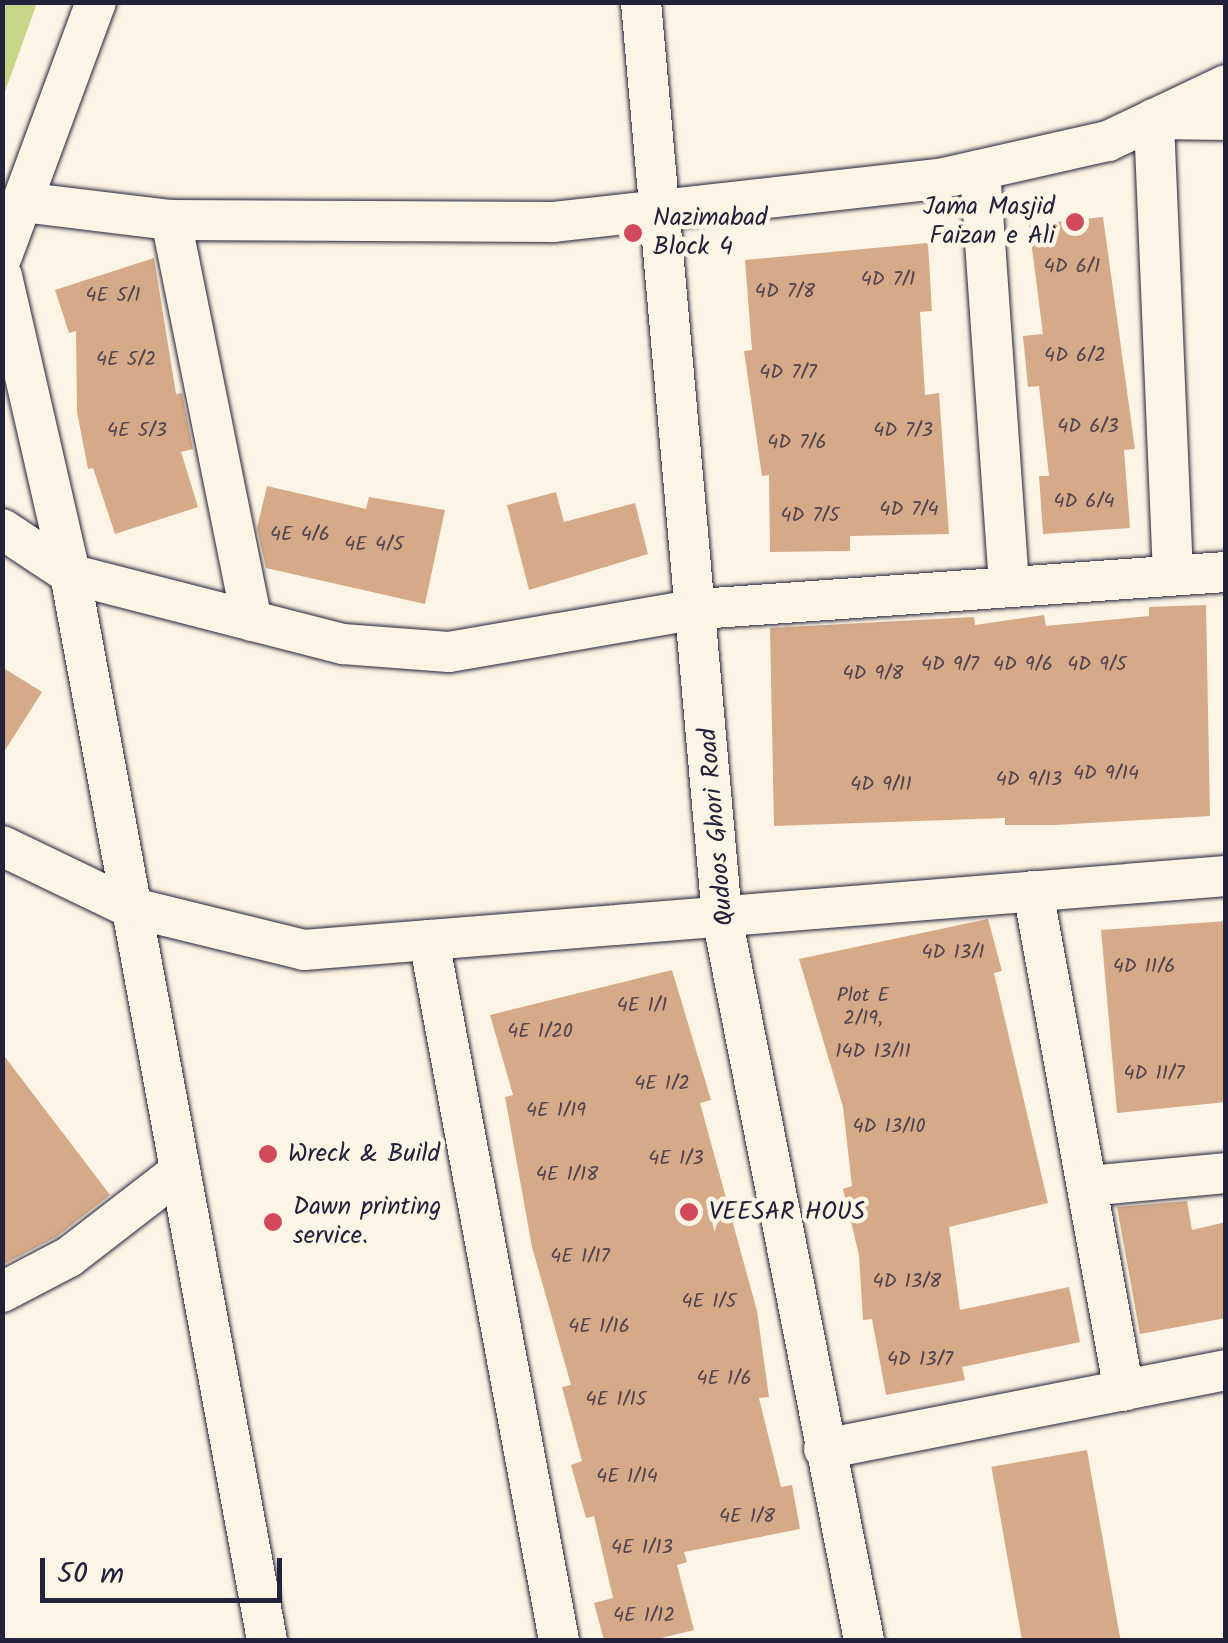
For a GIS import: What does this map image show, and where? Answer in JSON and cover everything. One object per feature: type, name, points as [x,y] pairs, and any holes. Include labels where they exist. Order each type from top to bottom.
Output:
[{"type":"street","points":[[2,256],[12,194],[96,2]]},
{"type":"street","name":"Qudoos Ghori Road","points":[[641,2],[699,609],[722,917],[864,1640]]},
{"type":"street","points":[[12,194],[171,220],[554,222],[980,170],[1108,141],[1226,85]]},
{"type":"street","points":[[1154,119],[1226,120]]},
{"type":"street","points":[[1154,119],[1172,575]]},
{"type":"street","points":[[980,170],[1009,586]]},
{"type":"street","points":[[171,220],[252,622]]},
{"type":"street","points":[[2,276],[70,574],[267,1640]]},
{"type":"street","points":[[2,529],[70,574],[343,644],[449,652],[699,609],[1226,572]]},
{"type":"street","points":[[2,846],[130,907],[304,950],[1226,876]]},
{"type":"street","points":[[1033,891],[1124,1390]]},
{"type":"street","points":[[429,940],[559,1640]]},
{"type":"street","points":[[2,1292],[69,1257],[180,1172]]},
{"type":"street","points":[[1088,1186],[1226,1173]]},
{"type":"street","points":[[824,1449],[1226,1370]]},
{"type":"green space","points":[[2,3],[37,3],[3,97]]},
{"type":"building","points":[[1103,217],[1135,449],[1124,450],[1130,528],[1043,534],[1039,476],[1049,476],[1039,386],[1028,387],[1023,336],[1043,334],[1029,225]]},
{"type":"building","points":[[928,243],[932,311],[920,312],[925,395],[939,393],[949,534],[850,536],[850,551],[770,552],[769,475],[762,476],[744,351],[752,350],[745,260]]},
{"type":"building","points":[[154,258],[176,394],[182,393],[193,449],[181,452],[198,507],[115,534],[93,468],[88,469],[77,412],[76,331],[69,333],[55,290]]},
{"type":"building","points":[[267,486],[366,509],[369,497],[445,510],[425,604],[266,568],[257,528]]},
{"type":"building","points":[[556,492],[564,522],[635,503],[648,554],[529,590],[507,505]]},
{"type":"building","points":[[1206,605],[1210,816],[1055,825],[1005,825],[1005,818],[774,826],[770,628],[974,617],[975,625],[1044,615],[1046,626],[1149,616],[1149,607]]},
{"type":"building","points":[[2,667],[42,692],[2,755]]},
{"type":"building","points":[[988,919],[1002,971],[994,973],[1048,1203],[949,1227],[960,1310],[1069,1287],[1080,1342],[962,1367],[965,1380],[886,1395],[872,1319],[863,1320],[859,1255],[843,1189],[852,1186],[843,1107],[799,959]]},
{"type":"building","points":[[1226,921],[1226,1102],[1117,1113],[1101,930]]},
{"type":"building","points":[[672,970],[711,1100],[700,1103],[757,1311],[769,1397],[759,1398],[781,1487],[792,1485],[800,1529],[684,1552],[687,1562],[677,1565],[694,1630],[653,1640],[604,1640],[594,1603],[613,1598],[594,1516],[586,1518],[571,1465],[582,1461],[562,1387],[571,1385],[532,1247],[505,1097],[513,1095],[490,1015]]},
{"type":"building","points":[[2,1053],[110,1195],[56,1237],[2,1265]]},
{"type":"building","points":[[1187,1201],[1192,1230],[1226,1222],[1226,1318],[1140,1334],[1117,1207]]},
{"type":"building","points":[[1087,1450],[1121,1640],[1022,1640],[991,1467]]},
{"type":"place","name":"Jama Masjid Faizan e Ali","points":[[1075,222]]},
{"type":"place","name":"Nazimabad Block 4","points":[[633,233]]},
{"type":"place","name":"Wreck & Build","points":[[268,1154]]},
{"type":"place","name":"VEESAR HOUS","points":[[689,1212]]},
{"type":"place","name":"Dawn printing service.","points":[[273,1222]]}]
